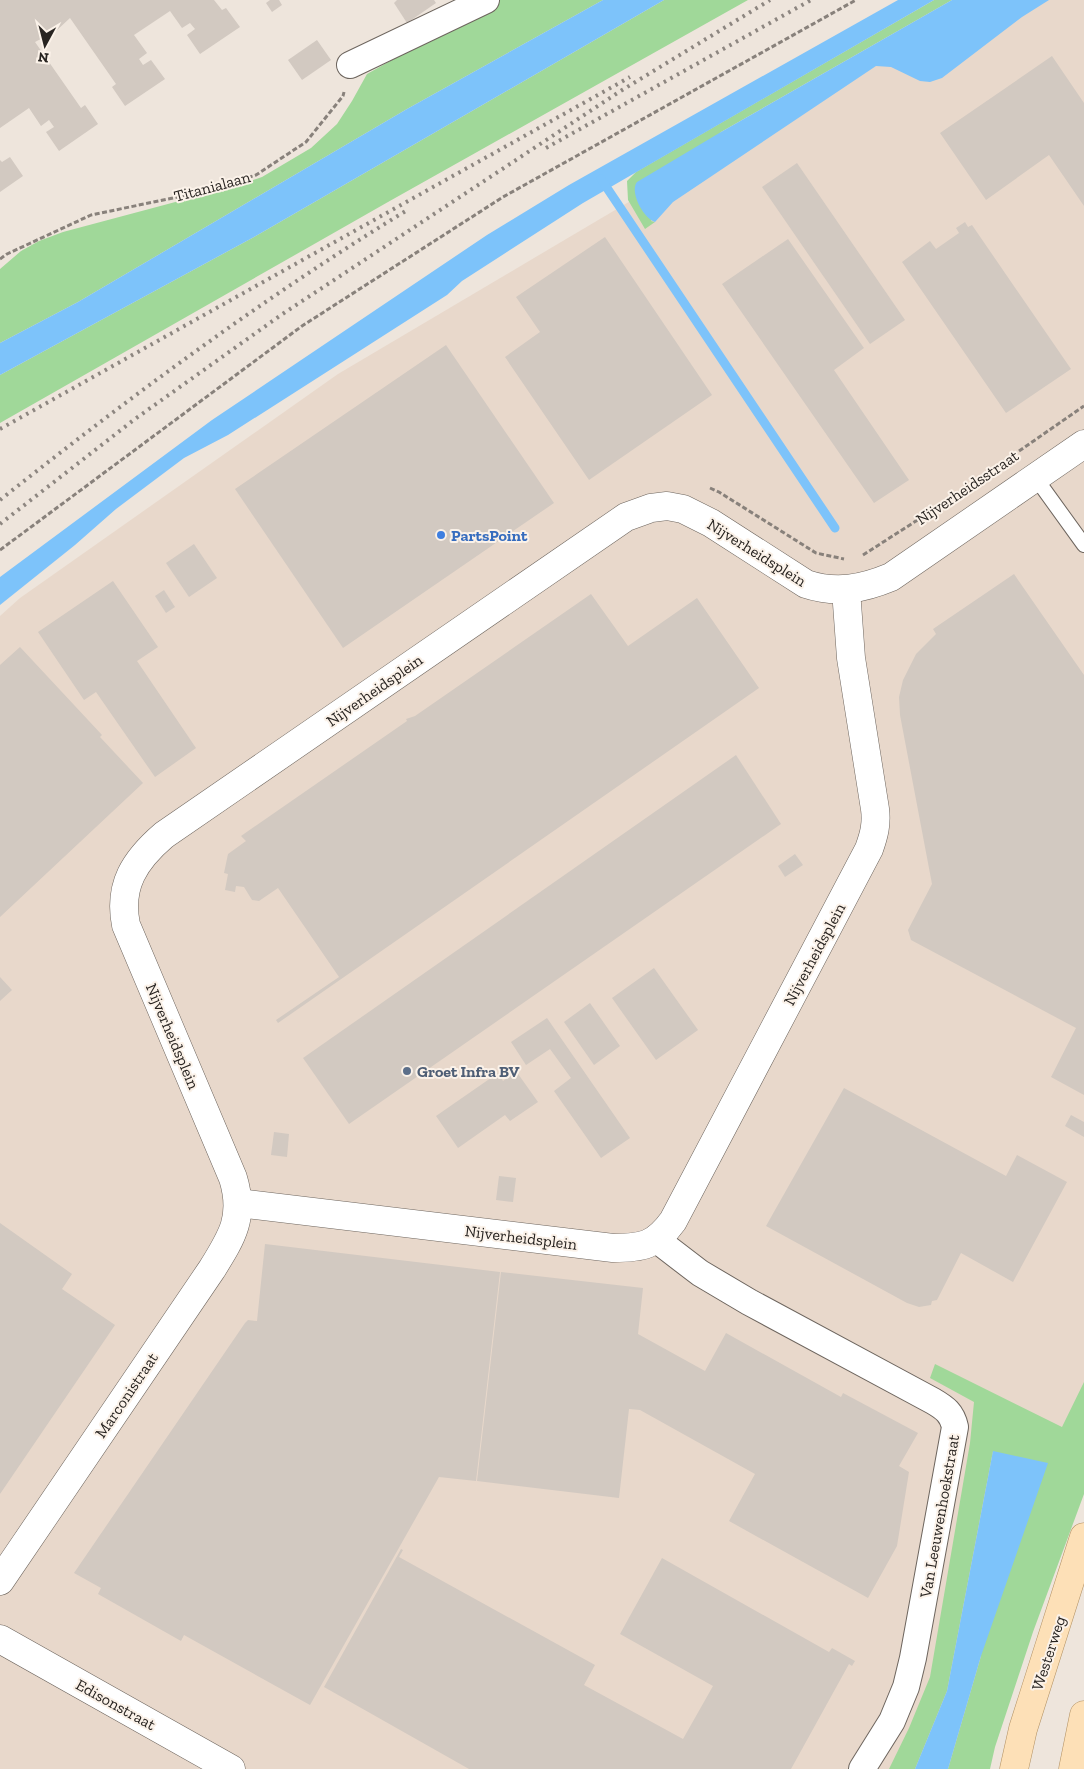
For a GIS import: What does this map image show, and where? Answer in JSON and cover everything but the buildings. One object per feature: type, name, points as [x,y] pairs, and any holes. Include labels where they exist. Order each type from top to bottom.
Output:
[{"type":"main road","name":"Westerweg","points":[[1014,1769],[1023,1729],[1084,1537]]},
{"type":"main road","points":[[1073,1769],[1084,1715]]},
{"type":"street","points":[[350,65],[486,0]]},
{"type":"street","name":"Nijverheidsstraat","points":[[846,590],[876,583],[891,577],[1084,444]]},
{"type":"street","name":"Nijverheidsplein","points":[[667,506],[683,509],[711,523],[806,584],[823,589],[846,590],[851,658],[875,809],[874,834],[868,849],[673,1221],[657,1240],[633,1248],[613,1248],[238,1202],[232,1178],[126,925],[123,911],[126,886],[137,862],[148,849],[164,835],[626,517],[638,511],[667,506]]},
{"type":"street","name":"Marconistraat","points":[[0,1581],[229,1242],[233,1233],[238,1202]]},
{"type":"street","name":"Van Leeuwenhoekstraat","points":[[657,1240],[700,1272],[749,1302],[933,1401],[946,1409],[953,1418],[955,1427],[913,1658],[906,1687],[892,1721],[862,1769]]},
{"type":"street","name":"Edisonstraat","points":[[0,1640],[231,1769]]},
{"type":"lane","name":"Nijverheidsstraat","points":[[1035,477],[1084,545]]},
{"type":"path","points":[[0,550],[302,326],[503,197],[856,0]]},
{"type":"path","name":"Titanialaan","points":[[0,259],[91,215],[197,192],[256,175],[306,142],[342,96],[350,65]]},
{"type":"path","name":"Nijverheidsstraat","points":[[858,557],[868,553],[944,503],[1084,406]]},
{"type":"path","name":"Nijverheidsplein","points":[[705,487],[719,492],[816,553],[845,559],[851,558]]},
{"type":"shaded area","points":[[970,0],[1084,0],[1084,1472],[984,1769],[0,1769],[0,616],[20,598],[338,374]]},
{"type":"green space","points":[[499,0],[603,0],[407,109],[78,302],[0,343],[0,269],[21,251],[39,241],[63,232],[239,185],[262,177],[311,148],[337,124],[367,74]]},
{"type":"green space","points":[[664,0],[748,0],[0,423],[0,375],[254,237]]},
{"type":"green space","points":[[934,0],[952,0],[721,132],[651,221],[655,222],[645,229],[628,200],[627,181],[636,172]]},
{"type":"green space","points":[[935,1364],[1062,1427],[1084,1382],[1084,1494],[1033,1632],[995,1747],[990,1769],[948,1769],[981,1656],[993,1451],[947,1691],[915,1769],[889,1769],[909,1728],[930,1677],[970,1443],[974,1402],[930,1378]]},
{"type":"water","points":[[603,0],[664,0],[254,237],[0,375],[0,343],[78,302],[407,109]]},
{"type":"water","points":[[898,0],[934,0],[583,203],[462,281],[447,295],[228,435],[184,458],[116,509],[75,545],[0,605],[0,577],[212,420],[487,235],[569,185]]},
{"type":"water","points":[[952,0],[1049,0],[1022,17],[942,78],[930,82],[920,81],[891,67],[876,66],[673,202],[655,222],[642,211],[636,198],[635,186],[637,182]]},
{"type":"water","points":[[993,1451],[1048,1463],[981,1656],[948,1769],[915,1769],[947,1691]]},
{"type":"waterway","points":[[601,179],[835,528]]},
{"type":"railway","points":[[0,524],[135,419],[281,315],[619,92],[770,0]]},
{"type":"railway","points":[[546,148],[811,0]]},
{"type":"railway","points":[[0,429],[630,77]]},
{"type":"railway","points":[[0,500],[200,348],[303,277],[409,209]]},
{"type":"place","name":"PartsPoint","points":[[441,535]]},
{"type":"place","name":"Groet Infra BV","points":[[407,1071]]}]
